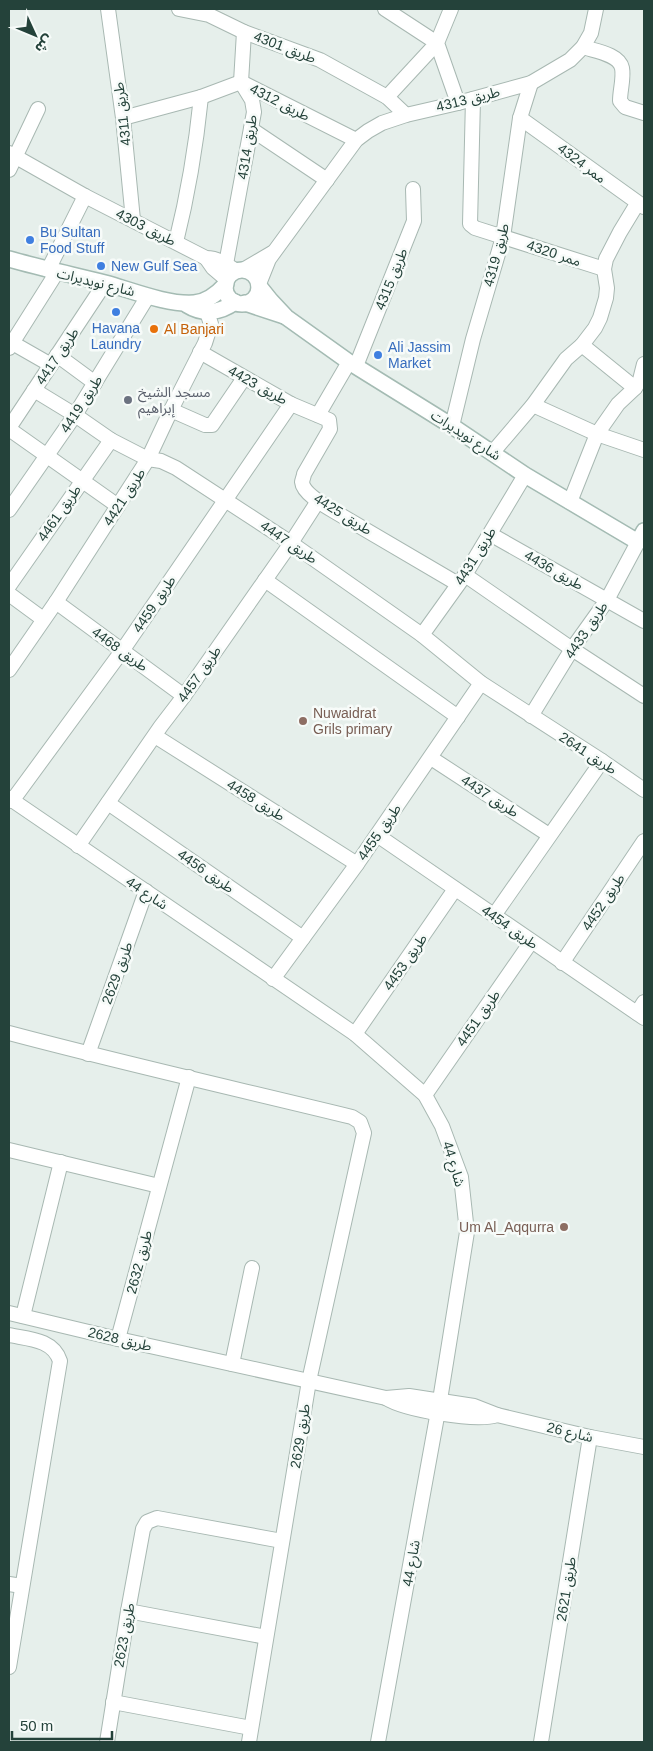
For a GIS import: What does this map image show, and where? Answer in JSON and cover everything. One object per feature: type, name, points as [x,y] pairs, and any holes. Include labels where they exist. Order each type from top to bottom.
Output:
[{"type":"street","name":"طريق 4311","points":[[108,9],[123,118],[133,220]]},
{"type":"street","name":"طريق 4301","points":[[179,9],[211,12],[244,32],[320,60],[387,97],[406,115]]},
{"type":"street","points":[[385,9],[438,43],[458,103]]},
{"type":"street","points":[[387,97],[438,43],[451,9]]},
{"type":"street","name":"طريق 4313","points":[[259,285],[265,267],[275,251],[356,140],[382,123],[406,115],[531,83],[570,60],[583,47],[591,33],[596,9]]},
{"type":"street","points":[[241,82],[244,32]]},
{"type":"street","points":[[583,47],[615,58],[619,62],[622,68],[620,101],[625,107],[644,113]]},
{"type":"street","name":"طريق 4312","points":[[123,118],[201,97],[241,82],[356,140]]},
{"type":"street","name":"طريق 4314","points":[[232,274],[254,112],[252,100],[241,82]]},
{"type":"street","name":"طريق 4319","points":[[452,426],[473,339],[503,237],[520,118],[531,83]]},
{"type":"street","points":[[176,242],[197,136],[201,97]]},
{"type":"street","points":[[473,99],[470,224],[475,228],[503,237]]},
{"type":"street","points":[[9,170],[12,155],[38,109]]},
{"type":"street","name":"ممر 4324","points":[[520,118],[641,206]]},
{"type":"street","points":[[251,129],[327,180]]},
{"type":"street","name":"طريق 4303","points":[[12,155],[86,196],[206,258],[213,268],[232,274]]},
{"type":"street","name":"طريق 4315","points":[[318,415],[353,364],[414,221],[413,189]]},
{"type":"street","points":[[86,196],[52,271],[10,344],[54,360],[96,383]]},
{"type":"street","points":[[492,452],[533,405],[566,359],[582,345],[595,328],[604,308],[607,288],[604,269],[606,260],[620,232],[641,206]]},
{"type":"street","name":"ممر 4320","points":[[503,237],[604,269]]},
{"type":"street","name":"طريق 4313","points":[[232,274],[275,251]]},
{"type":"street","name":"شارع نويديرات","points":[[9,259],[105,283],[148,296],[184,303],[196,303],[207,300],[218,293],[232,274]]},
{"type":"street","points":[[207,312],[250,302],[257,295],[259,285],[254,274],[232,274],[228,295],[240,303]]},
{"type":"street","name":"طريق 4417","points":[[9,429],[105,283]]},
{"type":"street","name":"شارع نويديرات","points":[[259,285],[271,302],[286,317],[353,364],[570,502],[641,537]]},
{"type":"street","name":"طريق 4419","points":[[9,510],[76,415],[148,296]]},
{"type":"street","name":"شارع نويديرات","points":[[184,303],[194,310],[207,312]]},
{"type":"street","name":"شارع نويديرات","points":[[240,303],[286,317]]},
{"type":"street","name":"طريق 4421","points":[[9,670],[56,602],[148,460],[200,352],[211,324],[207,312]]},
{"type":"street","points":[[582,345],[635,388]]},
{"type":"street","name":"طريق 4423","points":[[200,352],[291,404],[318,415]]},
{"type":"street","points":[[570,502],[597,434],[618,404],[635,388],[640,380],[644,364]]},
{"type":"street","points":[[171,410],[206,425],[212,425],[244,378]]},
{"type":"street","name":"طريق 4447","points":[[34,390],[76,415],[111,440],[148,460],[161,461],[176,468],[291,543],[422,635],[481,683],[531,716]]},
{"type":"street","name":"طريق 4459","points":[[10,800],[122,651],[226,502],[291,404]]},
{"type":"street","points":[[533,405],[597,434],[644,450]]},
{"type":"street","name":"طريق 4425","points":[[318,415],[329,420],[330,429],[304,474],[302,482],[305,490],[318,501],[462,579],[644,696]]},
{"type":"street","points":[[9,429],[118,506]]},
{"type":"street","name":"طريق 4461","points":[[9,586],[111,440]]},
{"type":"street","name":"طريق 4431","points":[[422,635],[462,579],[525,474]]},
{"type":"street","name":"طريق 4457","points":[[78,846],[291,543],[318,501]]},
{"type":"street","name":"طريق 4436","points":[[490,534],[644,621]]},
{"type":"street","name":"طريق 4433","points":[[531,716],[572,650],[607,600],[641,537]]},
{"type":"street","points":[[265,580],[458,717]]},
{"type":"street","points":[[9,594],[44,619]]},
{"type":"street","name":"طريق 4468","points":[[56,602],[184,696]]},
{"type":"street","name":"طريق 4455","points":[[273,978],[377,835],[481,683]]},
{"type":"street","name":"طريق 2641","points":[[531,716],[644,790]]},
{"type":"street","name":"طريق 4458","points":[[155,736],[356,864]]},
{"type":"street","name":"طريق 4437","points":[[430,758],[549,835]]},
{"type":"street","points":[[494,914],[602,761]]},
{"type":"street","name":"شارع 44","points":[[10,800],[355,1034],[425,1095],[442,1126],[461,1177],[467,1232],[439,1406],[378,1742]]},
{"type":"street","name":"طريق 4456","points":[[108,803],[303,938]]},
{"type":"street","name":"طريق 4454","points":[[377,835],[454,889],[494,914],[562,963],[642,1011]]},
{"type":"street","name":"طريق 4452","points":[[562,963],[644,841]]},
{"type":"street","name":"طريق 4453","points":[[355,1034],[454,889]]},
{"type":"street","name":"طريق 2629","points":[[88,1054],[146,891]]},
{"type":"street","name":"طريق 4451","points":[[425,1095],[531,942]]},
{"type":"street","points":[[9,1033],[88,1054],[189,1077]]},
{"type":"street","name":"طريق 2629","points":[[189,1077],[352,1117],[360,1122],[364,1133],[309,1381],[250,1735]]},
{"type":"street","name":"طريق 2632","points":[[118,1339],[189,1077]]},
{"type":"street","points":[[9,1150],[159,1186]]},
{"type":"street","points":[[23,1316],[61,1162]]},
{"type":"street","points":[[232,1364],[252,1268]]},
{"type":"street","name":"طريق 2628","points":[[9,1313],[386,1398],[398,1404],[439,1406]]},
{"type":"street","points":[[9,1335],[42,1342],[51,1346],[57,1352],[60,1361],[15,1585],[9,1667]]},
{"type":"street","name":"شارع 26","points":[[439,1406],[483,1418],[497,1415],[644,1447]]},
{"type":"street","name":"طريق 2621","points":[[541,1742],[590,1436]]},
{"type":"street","name":"طريق 2623","points":[[107,1742],[143,1529],[150,1520],[157,1518],[282,1541]]},
{"type":"street","points":[[128,1611],[266,1637]]},
{"type":"street","points":[[113,1702],[250,1735]]},
{"type":"place","name":"Bu Sultan Food Stuff","points":[[30,240]]},
{"type":"place","name":"New Gulf Sea","points":[[101,266]]},
{"type":"place","name":"Havana Laundry","points":[[116,312]]},
{"type":"place","name":"Al Banjari","points":[[154,329]]},
{"type":"place","name":"Ali Jassim Market","points":[[378,355]]},
{"type":"place","name":"مسجد الشيخ إبراهيم","points":[[128,400]]},
{"type":"place","name":"Nuwaidrat Grils primary","points":[[303,721]]},
{"type":"place","name":"Um Al_Aqqurra","points":[[564,1227]]}]
